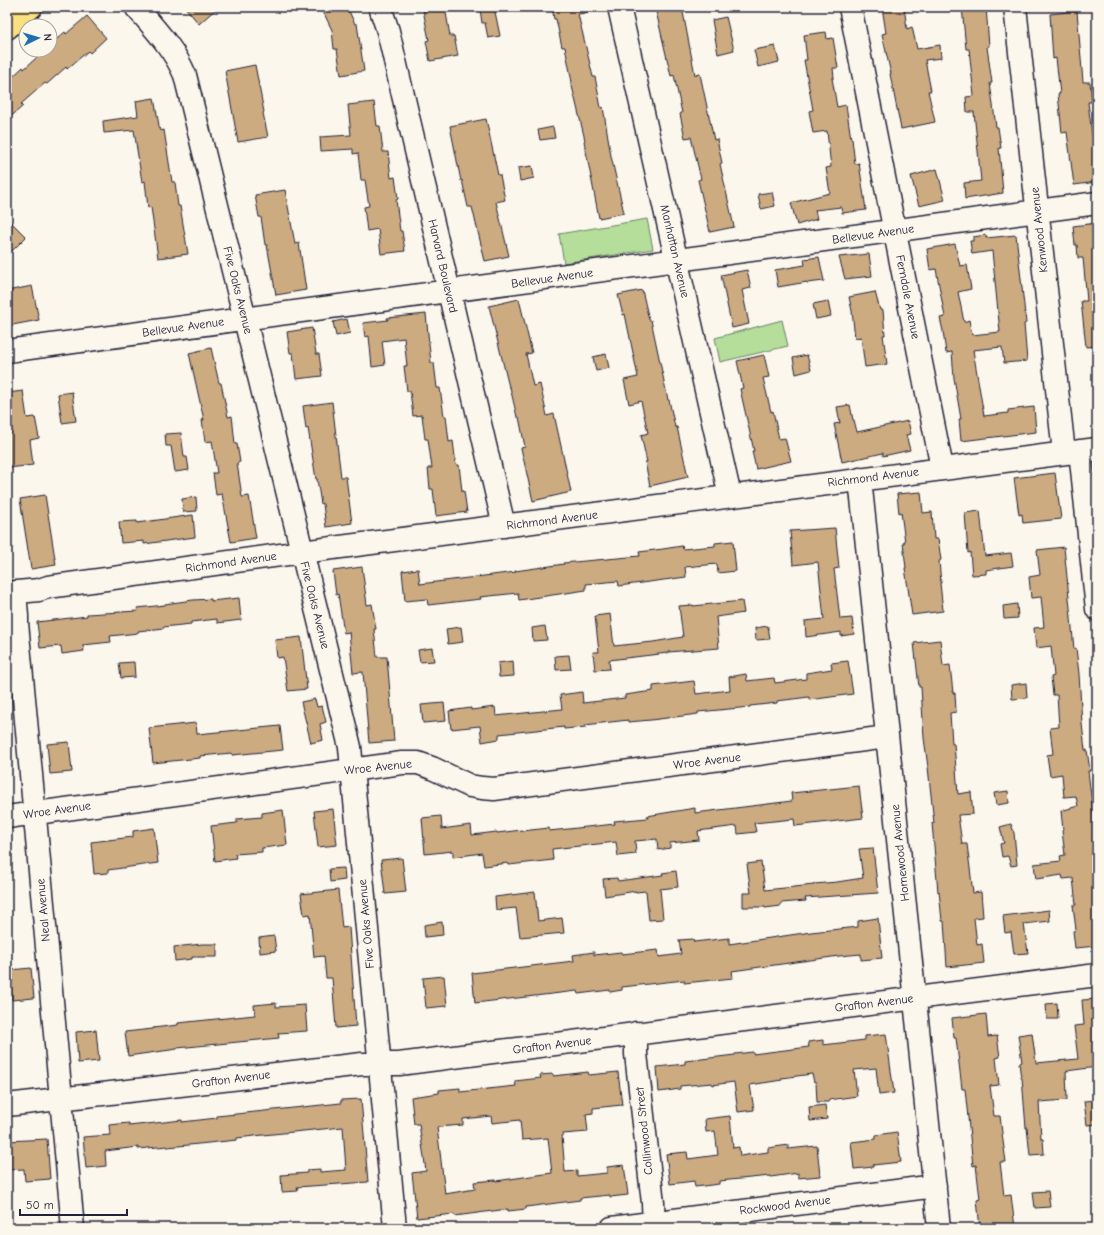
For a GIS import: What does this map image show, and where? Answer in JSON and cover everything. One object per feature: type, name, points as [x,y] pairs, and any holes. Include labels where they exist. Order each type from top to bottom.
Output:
[{"type":"main road","points":[[7,28],[31,7]]},
{"type":"street","name":"Five Oaks Avenue","points":[[136,7],[168,43],[179,61],[185,75],[350,747],[395,1228]]},
{"type":"street","name":"Harvard Boulevard","points":[[380,7],[388,31],[504,526]]},
{"type":"street","name":"Manhattan Avenue","points":[[619,7],[730,496]]},
{"type":"street","name":"Ferndale Avenue","points":[[850,7],[942,468]]},
{"type":"street","name":"Kenwood Avenue","points":[[1015,7],[1037,212],[1080,451],[1097,609]]},
{"type":"street","name":"Bellevue Avenue","points":[[7,351],[1097,203]]},
{"type":"street","name":"Richmond Avenue","points":[[11,592],[39,590],[48,587],[302,552],[1080,451]]},
{"type":"street","name":"Homewood Avenue","points":[[860,479],[939,1228]]},
{"type":"street","name":"Neal Avenue","points":[[11,592],[17,616],[16,623],[73,1228]]},
{"type":"street","name":"Wroe Avenue","points":[[7,817],[402,762],[418,763],[470,786],[494,789],[887,737]]},
{"type":"street","name":"Grafton Avenue","points":[[7,1105],[362,1064],[399,1064],[1097,975]]},
{"type":"street","name":"Collinwood Street","points":[[636,1033],[636,1054],[653,1203],[653,1225]]},
{"type":"street","name":"Rockwood Avenue","points":[[612,1228],[653,1225],[935,1186]]},
{"type":"green space","points":[[647,219],[653,249],[564,263],[559,234]]},
{"type":"green space","points":[[782,320],[788,346],[720,362],[715,338]]},
{"type":"building","points":[[185,7],[218,7],[199,24]]},
{"type":"building","points":[[321,7],[347,7],[355,24],[357,24],[364,71],[341,75],[337,49],[334,49],[332,30]]},
{"type":"building","points":[[445,7],[450,36],[454,36],[458,56],[430,61],[426,41],[429,40],[423,10]]},
{"type":"building","points":[[494,7],[500,36],[488,38],[485,23],[482,23],[480,9]]},
{"type":"building","points":[[552,7],[587,7],[587,13],[578,14],[593,77],[595,77],[601,108],[603,107],[611,156],[624,213],[599,218],[585,140],[571,82],[565,47],[562,47]]},
{"type":"building","points":[[655,7],[682,7],[695,75],[700,74],[714,140],[717,139],[722,163],[720,164],[734,227],[710,232],[698,180],[701,179],[691,137],[685,138],[680,114],[682,113],[674,75],[671,76]]},
{"type":"building","points":[[882,7],[904,7],[907,29],[912,27],[917,49],[940,45],[941,58],[925,60],[931,91],[928,91],[935,122],[901,129],[882,34],[886,33]]},
{"type":"building","points":[[962,7],[986,7],[989,46],[987,47],[992,83],[990,83],[996,127],[998,127],[1001,148],[999,148],[1003,193],[965,199],[964,183],[981,181],[974,112],[967,112],[966,97],[974,96],[969,49],[966,49]]},
{"type":"building","points":[[1077,11],[1083,82],[1090,82],[1092,102],[1088,102],[1092,135],[1097,134],[1097,182],[1074,185],[1067,132],[1062,133],[1058,94],[1060,94],[1056,58],[1053,59],[1050,14]]},
{"type":"building","points":[[87,16],[106,38],[90,53],[88,51],[67,69],[66,67],[47,84],[45,83],[21,104],[23,106],[7,120],[7,82],[23,67],[24,69],[36,58],[58,58],[58,38],[65,32],[66,34]]},
{"type":"building","points":[[726,17],[734,50],[718,54],[712,20]]},
{"type":"building","points":[[826,32],[827,39],[833,38],[838,68],[833,68],[834,78],[832,78],[837,107],[846,105],[855,164],[859,163],[866,210],[842,213],[841,207],[815,210],[817,219],[797,225],[791,203],[830,193],[826,168],[831,167],[827,131],[813,133],[809,111],[813,110],[804,60],[807,60],[804,35]]},
{"type":"building","points":[[775,46],[779,62],[758,67],[754,50]]},
{"type":"building","points":[[255,65],[268,137],[238,142],[225,71]]},
{"type":"building","points":[[154,98],[160,131],[164,130],[172,182],[175,182],[178,206],[180,206],[188,254],[158,258],[151,207],[148,208],[145,181],[142,182],[134,130],[104,133],[103,121],[138,116],[136,101]]},
{"type":"building","points":[[374,102],[377,126],[380,126],[383,152],[388,152],[391,178],[395,177],[400,231],[402,231],[405,251],[381,254],[378,229],[367,231],[364,207],[369,206],[365,180],[361,180],[358,153],[353,154],[353,149],[321,151],[320,137],[351,135],[348,105]]},
{"type":"building","points":[[486,119],[505,200],[496,202],[509,256],[485,261],[472,207],[468,207],[462,180],[461,181],[450,126]]},
{"type":"building","points":[[553,127],[555,138],[540,140],[538,130]]},
{"type":"building","points":[[532,166],[534,178],[520,181],[518,168]]},
{"type":"building","points":[[937,169],[945,200],[919,206],[911,176]]},
{"type":"building","points":[[285,190],[295,244],[299,243],[306,290],[276,295],[267,245],[265,245],[261,217],[259,217],[255,195]]},
{"type":"building","points":[[772,192],[775,206],[761,209],[758,194]]},
{"type":"building","points":[[7,218],[26,237],[7,256]]},
{"type":"building","points":[[1097,223],[1097,346],[1086,347],[1081,301],[1087,301],[1083,258],[1078,258],[1073,226]]},
{"type":"building","points":[[986,235],[986,238],[1016,235],[1026,323],[1024,324],[1027,361],[1004,363],[1002,347],[973,350],[984,416],[1008,413],[1008,410],[1034,407],[1036,432],[961,441],[959,419],[961,419],[954,378],[952,352],[946,353],[940,318],[945,317],[936,269],[930,270],[927,249],[955,244],[960,266],[967,265],[971,289],[958,292],[964,322],[969,320],[972,335],[1000,332],[992,251],[972,254],[970,241],[973,241],[973,237]]},
{"type":"building","points":[[869,254],[872,276],[845,279],[839,257]]},
{"type":"building","points":[[819,257],[824,281],[807,282],[778,287],[775,270],[805,265],[804,259]]},
{"type":"building","points":[[747,270],[751,288],[742,290],[749,324],[732,328],[721,275]]},
{"type":"building","points":[[32,286],[39,320],[7,326],[7,291]]},
{"type":"building","points":[[642,290],[649,320],[651,320],[668,400],[675,427],[677,427],[688,477],[650,486],[645,462],[647,462],[641,435],[648,433],[641,401],[629,404],[624,380],[638,377],[625,314],[623,315],[618,295]]},
{"type":"building","points":[[875,292],[880,310],[883,310],[885,335],[883,335],[887,364],[865,367],[861,337],[855,338],[849,297]]},
{"type":"building","points":[[519,299],[532,353],[526,354],[533,386],[540,384],[547,416],[554,414],[571,492],[533,501],[521,448],[525,447],[519,417],[517,417],[489,306]]},
{"type":"building","points":[[828,301],[831,316],[816,319],[813,304]]},
{"type":"building","points":[[426,314],[431,363],[434,363],[437,388],[440,388],[444,416],[446,416],[449,442],[453,441],[456,465],[459,465],[462,491],[464,491],[467,512],[436,516],[433,489],[430,489],[428,468],[432,468],[428,439],[425,439],[422,415],[413,416],[410,391],[407,391],[404,366],[407,366],[404,338],[382,341],[385,365],[372,367],[369,336],[365,337],[363,323],[388,320],[387,318]]},
{"type":"building","points":[[347,319],[350,333],[336,336],[333,322]]},
{"type":"building","points":[[312,328],[316,354],[319,354],[322,376],[296,379],[293,353],[290,353],[287,332]]},
{"type":"building","points":[[211,348],[219,383],[221,383],[228,417],[232,416],[235,444],[237,444],[240,462],[237,463],[242,497],[249,496],[256,538],[231,542],[222,494],[216,495],[213,473],[217,473],[212,441],[205,442],[202,420],[204,420],[189,353]]},
{"type":"building","points":[[606,354],[609,368],[596,371],[593,357]]},
{"type":"building","points":[[764,355],[769,377],[763,378],[771,412],[773,411],[779,439],[785,438],[791,461],[756,469],[752,451],[754,451],[740,389],[743,388],[737,361]]},
{"type":"building","points":[[807,355],[811,370],[796,374],[793,358]]},
{"type":"building","points":[[23,391],[27,418],[35,417],[39,438],[30,440],[33,465],[9,468],[7,453],[7,393]]},
{"type":"building","points":[[72,392],[76,421],[62,423],[58,394]]},
{"type":"building","points":[[332,402],[341,477],[346,477],[352,523],[326,527],[323,504],[321,504],[316,479],[308,428],[306,429],[303,406]]},
{"type":"building","points":[[850,405],[857,432],[908,421],[911,434],[906,435],[910,450],[883,456],[883,453],[842,462],[834,424],[840,423],[837,407]]},
{"type":"building","points":[[181,433],[184,457],[187,457],[189,470],[175,472],[171,446],[166,446],[165,434]]},
{"type":"building","points":[[1055,473],[1061,519],[1023,523],[1022,514],[1019,515],[1014,478]]},
{"type":"building","points":[[921,492],[923,513],[932,512],[934,539],[938,539],[941,560],[939,561],[943,611],[912,615],[905,568],[903,543],[905,542],[897,494]]},
{"type":"building","points":[[45,495],[56,565],[31,569],[20,499]]},
{"type":"building","points":[[196,497],[197,511],[183,512],[182,499]]},
{"type":"building","points":[[980,511],[985,556],[1011,553],[1013,566],[986,570],[986,574],[972,575],[970,552],[968,553],[965,513]]},
{"type":"building","points":[[193,515],[195,537],[144,544],[144,541],[121,543],[119,522],[137,521],[137,523]]},
{"type":"building","points":[[835,528],[839,568],[834,569],[840,619],[852,618],[854,634],[841,636],[841,632],[806,637],[805,621],[824,619],[818,562],[793,565],[790,531]]},
{"type":"building","points":[[733,541],[736,571],[718,573],[717,564],[685,567],[686,577],[619,586],[618,581],[586,584],[586,590],[519,600],[518,593],[428,605],[427,599],[405,601],[402,571],[418,569],[420,584],[516,572],[515,571],[564,564],[563,563],[640,556],[639,552],[682,546],[683,549],[715,546],[715,543]]},
{"type":"building","points":[[1064,547],[1074,649],[1076,648],[1079,674],[1082,724],[1085,750],[1087,750],[1090,771],[1088,771],[1097,845],[1095,845],[1097,864],[1097,946],[1075,948],[1073,931],[1076,930],[1073,905],[1076,905],[1073,878],[1063,879],[1062,875],[1036,879],[1034,864],[1061,861],[1060,856],[1065,855],[1061,811],[1078,806],[1076,796],[1064,797],[1062,774],[1050,776],[1047,755],[1053,754],[1050,728],[1059,727],[1057,695],[1053,695],[1051,677],[1054,676],[1051,646],[1036,648],[1034,628],[1044,627],[1041,597],[1031,598],[1029,577],[1040,575],[1037,550]]},
{"type":"building","points":[[362,567],[367,605],[372,604],[376,629],[374,629],[377,657],[387,657],[394,741],[369,743],[363,672],[353,673],[349,632],[344,633],[338,594],[336,595],[333,571]]},
{"type":"building","points":[[239,598],[241,620],[217,623],[217,619],[191,622],[191,624],[110,636],[111,642],[83,645],[84,651],[62,654],[61,646],[40,648],[37,622],[87,616],[87,614],[138,611],[137,608],[193,600],[211,599],[211,601]]},
{"type":"building","points":[[742,601],[744,613],[716,617],[719,648],[668,652],[609,660],[610,669],[595,670],[593,652],[599,652],[595,616],[610,614],[614,646],[683,637],[679,606]]},
{"type":"building","points":[[1017,604],[1018,618],[1004,619],[1003,606]]},
{"type":"building","points":[[545,626],[547,640],[533,641],[532,628]]},
{"type":"building","points":[[768,626],[770,639],[756,640],[755,628]]},
{"type":"building","points":[[461,627],[463,642],[448,644],[446,629]]},
{"type":"building","points":[[301,637],[307,689],[288,691],[283,657],[277,658],[275,640]]},
{"type":"building","points":[[940,640],[943,666],[950,665],[953,693],[955,693],[956,712],[950,713],[958,794],[971,792],[973,814],[958,815],[962,844],[967,844],[973,893],[981,892],[983,917],[974,918],[977,945],[982,944],[984,963],[947,967],[944,921],[942,921],[939,891],[938,892],[932,823],[934,823],[924,738],[921,687],[919,687],[914,643]]},
{"type":"building","points":[[432,648],[434,661],[420,662],[418,650]]},
{"type":"building","points":[[569,655],[571,669],[556,670],[555,656]]},
{"type":"building","points":[[513,661],[514,676],[499,677],[498,663]]},
{"type":"building","points":[[848,661],[853,694],[809,700],[809,697],[777,701],[777,703],[698,712],[698,714],[651,720],[628,722],[628,720],[585,725],[586,727],[564,729],[564,727],[499,734],[499,739],[482,742],[480,726],[451,729],[449,711],[495,707],[496,716],[562,709],[560,695],[582,692],[583,703],[625,698],[625,695],[653,691],[653,686],[694,681],[696,694],[730,690],[729,677],[746,674],[747,681],[774,678],[775,683],[806,679],[806,673],[832,669],[831,663]]},
{"type":"building","points":[[134,662],[135,677],[121,678],[119,663]]},
{"type":"building","points":[[1026,683],[1027,698],[1012,699],[1011,685]]},
{"type":"building","points":[[315,699],[317,707],[322,706],[326,722],[320,724],[323,740],[311,743],[301,702]]},
{"type":"building","points":[[444,703],[446,721],[423,723],[421,705]]},
{"type":"building","points":[[196,723],[197,734],[280,726],[283,750],[232,755],[232,753],[200,756],[200,758],[153,763],[149,728]]},
{"type":"building","points":[[69,742],[72,772],[50,774],[47,744]]},
{"type":"building","points":[[859,786],[863,818],[795,826],[794,819],[754,823],[756,832],[738,834],[737,826],[698,831],[699,840],[670,843],[670,848],[658,850],[657,839],[635,841],[636,854],[618,856],[616,842],[552,849],[553,860],[484,866],[482,853],[453,857],[453,851],[425,854],[422,818],[441,816],[442,829],[471,825],[472,835],[549,828],[549,831],[615,824],[614,821],[648,818],[647,816],[695,808],[695,813],[792,801],[791,793]]},
{"type":"building","points":[[1008,791],[1009,803],[996,805],[994,793]]},
{"type":"building","points":[[333,809],[337,845],[318,847],[314,811]]},
{"type":"building","points":[[283,810],[287,845],[262,848],[262,852],[235,854],[236,858],[215,861],[211,826],[237,823],[237,819],[262,817],[262,813]]},
{"type":"building","points":[[1011,824],[1014,833],[1017,865],[1011,866],[1008,856],[1002,857],[1000,844],[1004,843],[1000,827]]},
{"type":"building","points":[[154,828],[158,863],[108,870],[108,873],[94,874],[91,842],[133,837],[133,831]]},
{"type":"building","points":[[873,848],[878,893],[805,898],[806,901],[781,903],[781,906],[765,908],[743,907],[743,893],[751,893],[747,864],[761,862],[765,890],[814,885],[863,878],[859,849]]},
{"type":"building","points":[[402,858],[406,892],[385,894],[381,860]]},
{"type":"building","points":[[344,868],[345,880],[330,882],[329,869]]},
{"type":"building","points":[[676,871],[678,887],[660,889],[663,919],[649,920],[646,891],[636,891],[605,896],[603,879],[617,878],[618,881],[663,875],[662,873]]},
{"type":"building","points":[[338,890],[342,928],[349,927],[356,1026],[336,1028],[332,978],[326,978],[324,956],[314,957],[310,914],[304,915],[301,894]]},
{"type":"building","points":[[535,892],[538,921],[562,918],[564,933],[520,937],[516,908],[496,910],[495,897]]},
{"type":"building","points":[[1049,910],[1050,921],[1024,924],[1028,953],[1014,954],[1011,932],[1005,933],[1003,916]]},
{"type":"building","points":[[878,918],[882,958],[861,960],[861,954],[839,956],[732,971],[733,978],[684,983],[684,980],[622,987],[622,990],[610,992],[610,990],[578,994],[577,991],[475,1003],[472,973],[574,961],[573,955],[594,952],[594,955],[658,950],[659,957],[681,954],[679,940],[693,939],[694,942],[729,938],[729,944],[858,927],[858,921]]},
{"type":"building","points":[[442,922],[443,935],[425,937],[424,925]]},
{"type":"building","points":[[274,936],[276,951],[260,953],[259,938]]},
{"type":"building","points":[[217,944],[217,957],[192,957],[192,959],[175,961],[174,947]]},
{"type":"building","points":[[31,968],[34,998],[12,1000],[10,970]]},
{"type":"building","points":[[444,976],[447,1006],[426,1008],[423,978]]},
{"type":"building","points":[[1097,999],[1097,1067],[1066,1071],[1067,1100],[1039,1102],[1041,1139],[1043,1139],[1044,1154],[1030,1155],[1019,1063],[1022,1062],[1018,1035],[1032,1033],[1036,1063],[1078,1059],[1074,1026],[1084,1025],[1082,1000]]},
{"type":"building","points":[[276,1003],[276,1007],[305,1005],[307,1031],[278,1033],[279,1038],[177,1048],[128,1056],[125,1032],[178,1025],[178,1023],[255,1015],[254,1005]]},
{"type":"building","points":[[1057,1003],[1058,1019],[1047,1019],[1046,1004]]},
{"type":"building","points":[[986,1014],[988,1037],[997,1036],[1000,1057],[996,1058],[999,1085],[990,1086],[994,1116],[1000,1116],[1006,1162],[1000,1162],[1004,1196],[1011,1195],[1015,1228],[980,1228],[977,1200],[980,1199],[976,1165],[973,1166],[965,1089],[962,1089],[956,1038],[954,1038],[952,1018]]},
{"type":"building","points":[[96,1030],[99,1061],[78,1063],[76,1032]]},
{"type":"building","points":[[886,1034],[894,1093],[879,1095],[876,1068],[854,1070],[857,1096],[829,1100],[829,1102],[817,1102],[816,1082],[814,1082],[812,1074],[782,1078],[782,1080],[750,1085],[754,1110],[738,1112],[734,1082],[712,1085],[712,1083],[680,1086],[680,1089],[659,1092],[657,1067],[685,1064],[685,1061],[735,1054],[753,1052],[753,1054],[809,1047],[808,1042],[823,1040],[823,1045],[865,1040],[865,1036]]},
{"type":"building","points":[[588,1072],[589,1075],[618,1072],[622,1105],[593,1108],[593,1113],[586,1114],[588,1132],[563,1134],[562,1136],[565,1172],[577,1171],[577,1176],[607,1173],[607,1167],[624,1165],[628,1195],[580,1198],[580,1200],[526,1207],[526,1209],[508,1211],[508,1209],[455,1216],[454,1214],[417,1218],[412,1173],[426,1171],[419,1124],[414,1124],[411,1097],[439,1093],[439,1090],[460,1088],[460,1092],[516,1086],[515,1081],[541,1078],[540,1075],[553,1074],[553,1076]],"holes":[[[491,1116],[492,1123],[520,1120],[522,1140],[548,1138],[552,1173],[496,1181],[474,1182],[475,1189],[445,1194],[437,1127],[463,1125],[463,1119]]]},
{"type":"building","points":[[361,1099],[368,1182],[297,1187],[298,1191],[282,1192],[281,1175],[307,1173],[307,1170],[320,1169],[320,1172],[346,1170],[343,1127],[237,1138],[237,1140],[189,1145],[138,1149],[138,1147],[105,1151],[106,1166],[86,1168],[83,1137],[110,1135],[109,1125],[129,1123],[129,1126],[182,1120],[182,1122],[217,1118],[217,1116],[341,1103],[341,1100]]},
{"type":"building","points":[[1097,1100],[1097,1124],[1087,1125],[1084,1101]]},
{"type":"building","points":[[825,1105],[827,1119],[810,1121],[809,1107]]},
{"type":"building","points":[[730,1116],[733,1148],[739,1147],[740,1156],[768,1152],[768,1148],[788,1145],[788,1149],[817,1146],[820,1176],[798,1178],[798,1173],[771,1177],[719,1181],[719,1184],[695,1187],[694,1181],[670,1184],[666,1154],[687,1152],[688,1159],[718,1155],[715,1131],[706,1132],[705,1119]]},
{"type":"building","points":[[897,1132],[901,1162],[854,1169],[851,1142],[876,1139],[876,1135]]},
{"type":"building","points":[[47,1139],[50,1179],[25,1181],[24,1169],[7,1170],[7,1141]]},
{"type":"building","points":[[1048,1191],[1050,1207],[1035,1208],[1033,1192]]}]
